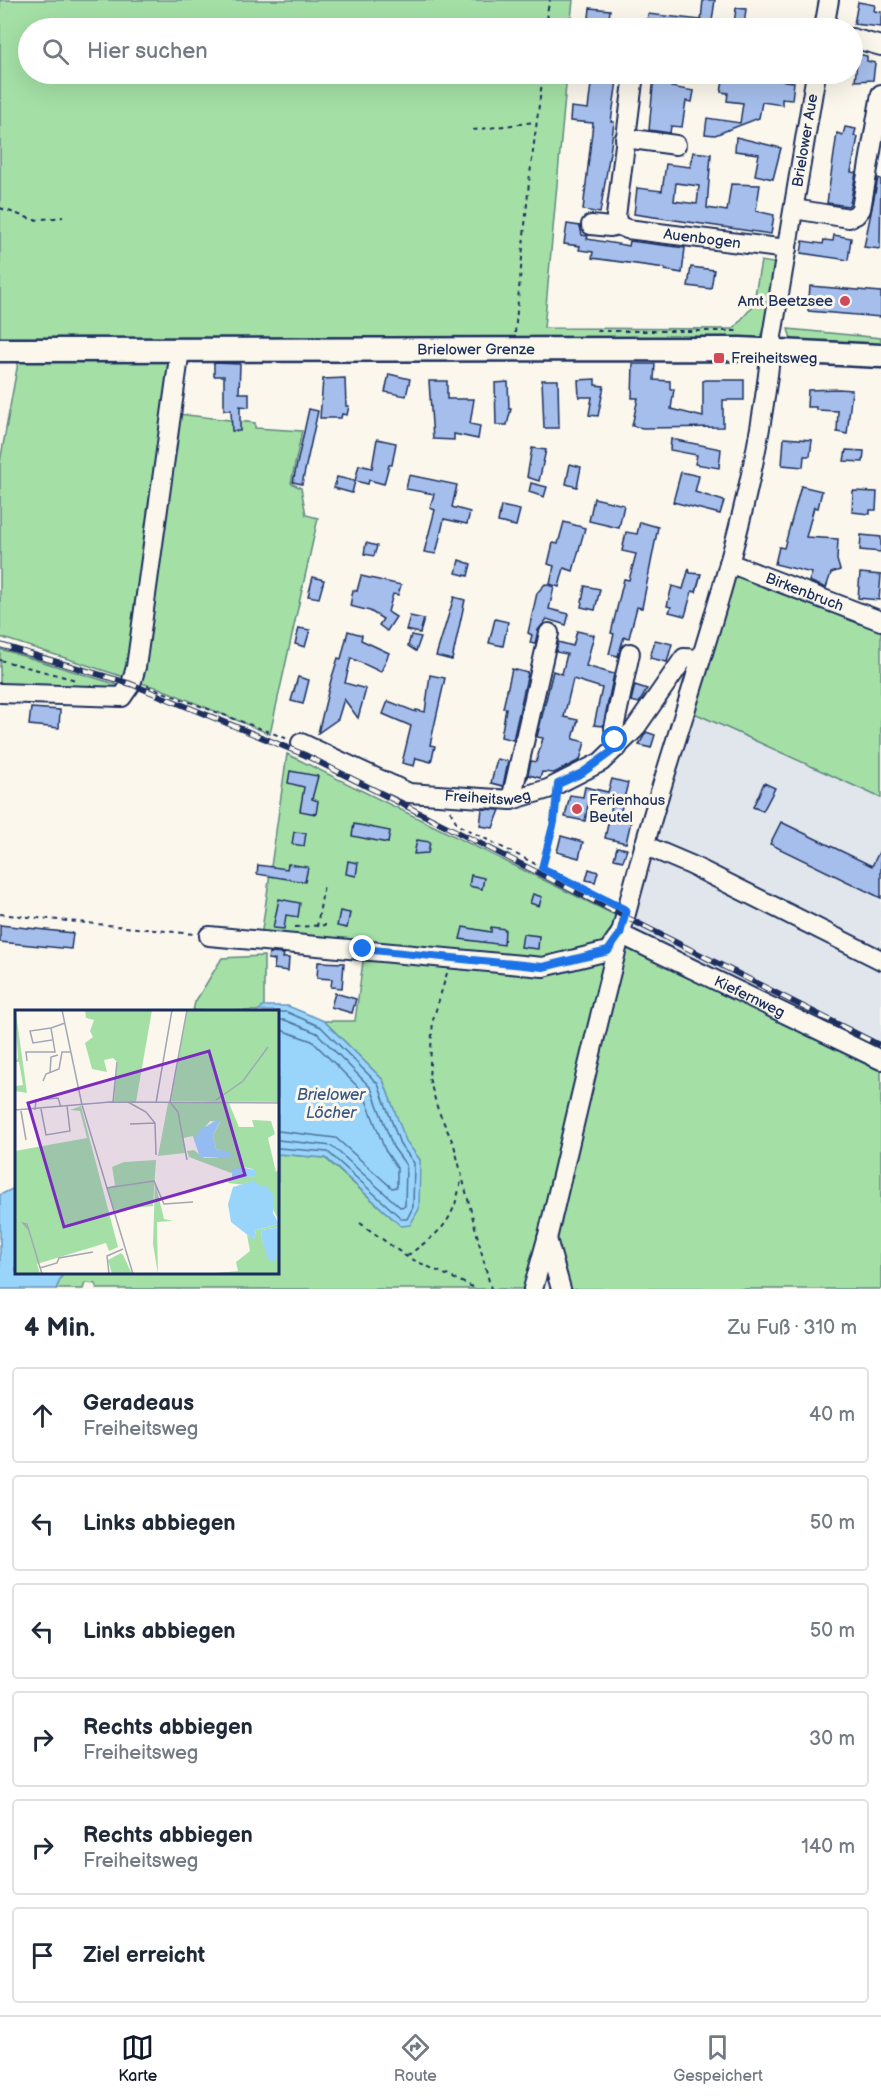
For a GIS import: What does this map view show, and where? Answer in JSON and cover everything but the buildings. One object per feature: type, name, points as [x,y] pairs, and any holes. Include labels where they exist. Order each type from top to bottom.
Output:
[{"type":"main road","name":"Brielower Grenze","points":[[0,350],[771,350],[881,356]]},
{"type":"street","points":[[826,18],[829,0]]},
{"type":"street","points":[[863,41],[881,46]]},
{"type":"street","points":[[618,225],[616,216],[633,84]]},
{"type":"street","name":"Brielower Aue","points":[[771,350],[814,84]]},
{"type":"street","name":"Brielower Aue","points":[[794,209],[849,218],[856,215],[861,208],[881,94]]},
{"type":"street","points":[[625,138],[676,145]]},
{"type":"street","name":"Auenbogen","points":[[591,225],[610,227],[618,225],[627,229],[787,249]]},
{"type":"street","points":[[0,693],[122,697],[132,682],[180,350]]},
{"type":"street","points":[[533,1289],[626,910],[729,563],[761,424],[771,350]]},
{"type":"street","name":"Birkenbruch","points":[[729,563],[881,621]]},
{"type":"street","points":[[511,800],[549,633]]},
{"type":"street","points":[[618,747],[614,728],[630,653]]},
{"type":"street","name":"Freiheitsweg","points":[[301,743],[409,793],[511,800],[558,784],[592,768],[618,747],[634,730],[684,657],[699,659]]},
{"type":"street","points":[[644,845],[691,865],[881,960]]},
{"type":"street","points":[[209,936],[543,967],[608,951],[620,934]]},
{"type":"street","name":"Kiefernweg","points":[[620,934],[881,1060]]},
{"type":"street","points":[[547,1239],[561,1289]]},
{"type":"path","points":[[548,18],[550,0]]},
{"type":"path","points":[[515,334],[522,244],[542,84]]},
{"type":"path","points":[[473,130],[537,122]]},
{"type":"path","points":[[0,208],[34,220],[63,217]]},
{"type":"path","points":[[0,660],[79,681]]},
{"type":"path","points":[[132,682],[158,688],[301,743]]},
{"type":"path","points":[[542,868],[554,822],[558,784]]},
{"type":"path","points":[[442,797],[458,825],[626,910]]},
{"type":"path","points":[[317,927],[324,884]]},
{"type":"path","points":[[0,914],[209,936]]},
{"type":"path","points":[[295,927],[326,925]]},
{"type":"path","points":[[453,960],[442,986],[433,1020],[429,1078],[438,1110],[454,1145],[491,1289]]},
{"type":"path","points":[[407,1257],[447,1224],[455,1209],[461,1179]]},
{"type":"path","points":[[360,1223],[407,1257],[477,1289]]},
{"type":"shaded area","points":[[690,711],[881,798],[881,1057],[629,932]]},
{"type":"green space","points":[[0,0],[573,0],[571,18],[18,18],[18,84],[566,84],[544,328],[733,329],[753,306],[761,261],[779,264],[765,341],[0,339]]},
{"type":"green space","points":[[788,329],[881,338],[881,349],[792,342]]},
{"type":"green space","points":[[19,357],[165,358],[173,361],[130,679],[0,637],[0,462]]},
{"type":"green space","points":[[178,414],[255,423],[255,428],[302,431],[291,483],[301,488],[306,515],[318,518],[270,734],[159,688],[137,682]]},
{"type":"green space","points":[[732,568],[881,625],[881,798],[690,711]]},
{"type":"green space","points":[[0,649],[125,687],[118,692],[0,688]]},
{"type":"green space","points":[[287,754],[619,917],[548,1211],[525,1289],[97,1289],[96,1284],[85,1283],[83,1289],[56,1289],[63,1274],[279,1274],[279,1154],[325,1158],[401,1226],[420,1160],[406,1142],[383,1080],[324,1021],[355,1021],[364,954],[261,937]]},
{"type":"green space","points":[[623,945],[881,1066],[881,1289],[565,1289],[553,1234]]},
{"type":"green space","points":[[264,956],[264,1006],[259,1010],[193,1010],[195,1002],[222,958]]},
{"type":"water","name":"Brielower Löcher","points":[[264,1006],[288,1006],[324,1021],[383,1080],[406,1141],[420,1160],[419,1209],[410,1225],[401,1226],[326,1158],[279,1154],[279,1010],[259,1010]]},
{"type":"water","points":[[12,1189],[15,1190],[15,1274],[63,1274],[56,1289],[0,1289],[0,1195]]},
{"type":"railway","points":[[0,645],[131,684],[305,755],[881,1046]]},
{"type":"place","name":"Amt Beetzsee","points":[[845,301]]},
{"type":"place","name":"Freiheitsweg","points":[[719,358]]},
{"type":"place","name":"Ferienhaus Beutel","points":[[577,809]]},
{"type":"route","points":[[363,949],[453,960],[543,967],[608,951],[620,934],[626,910],[542,868],[554,822],[558,784],[601,762],[618,747],[615,740]]}]
